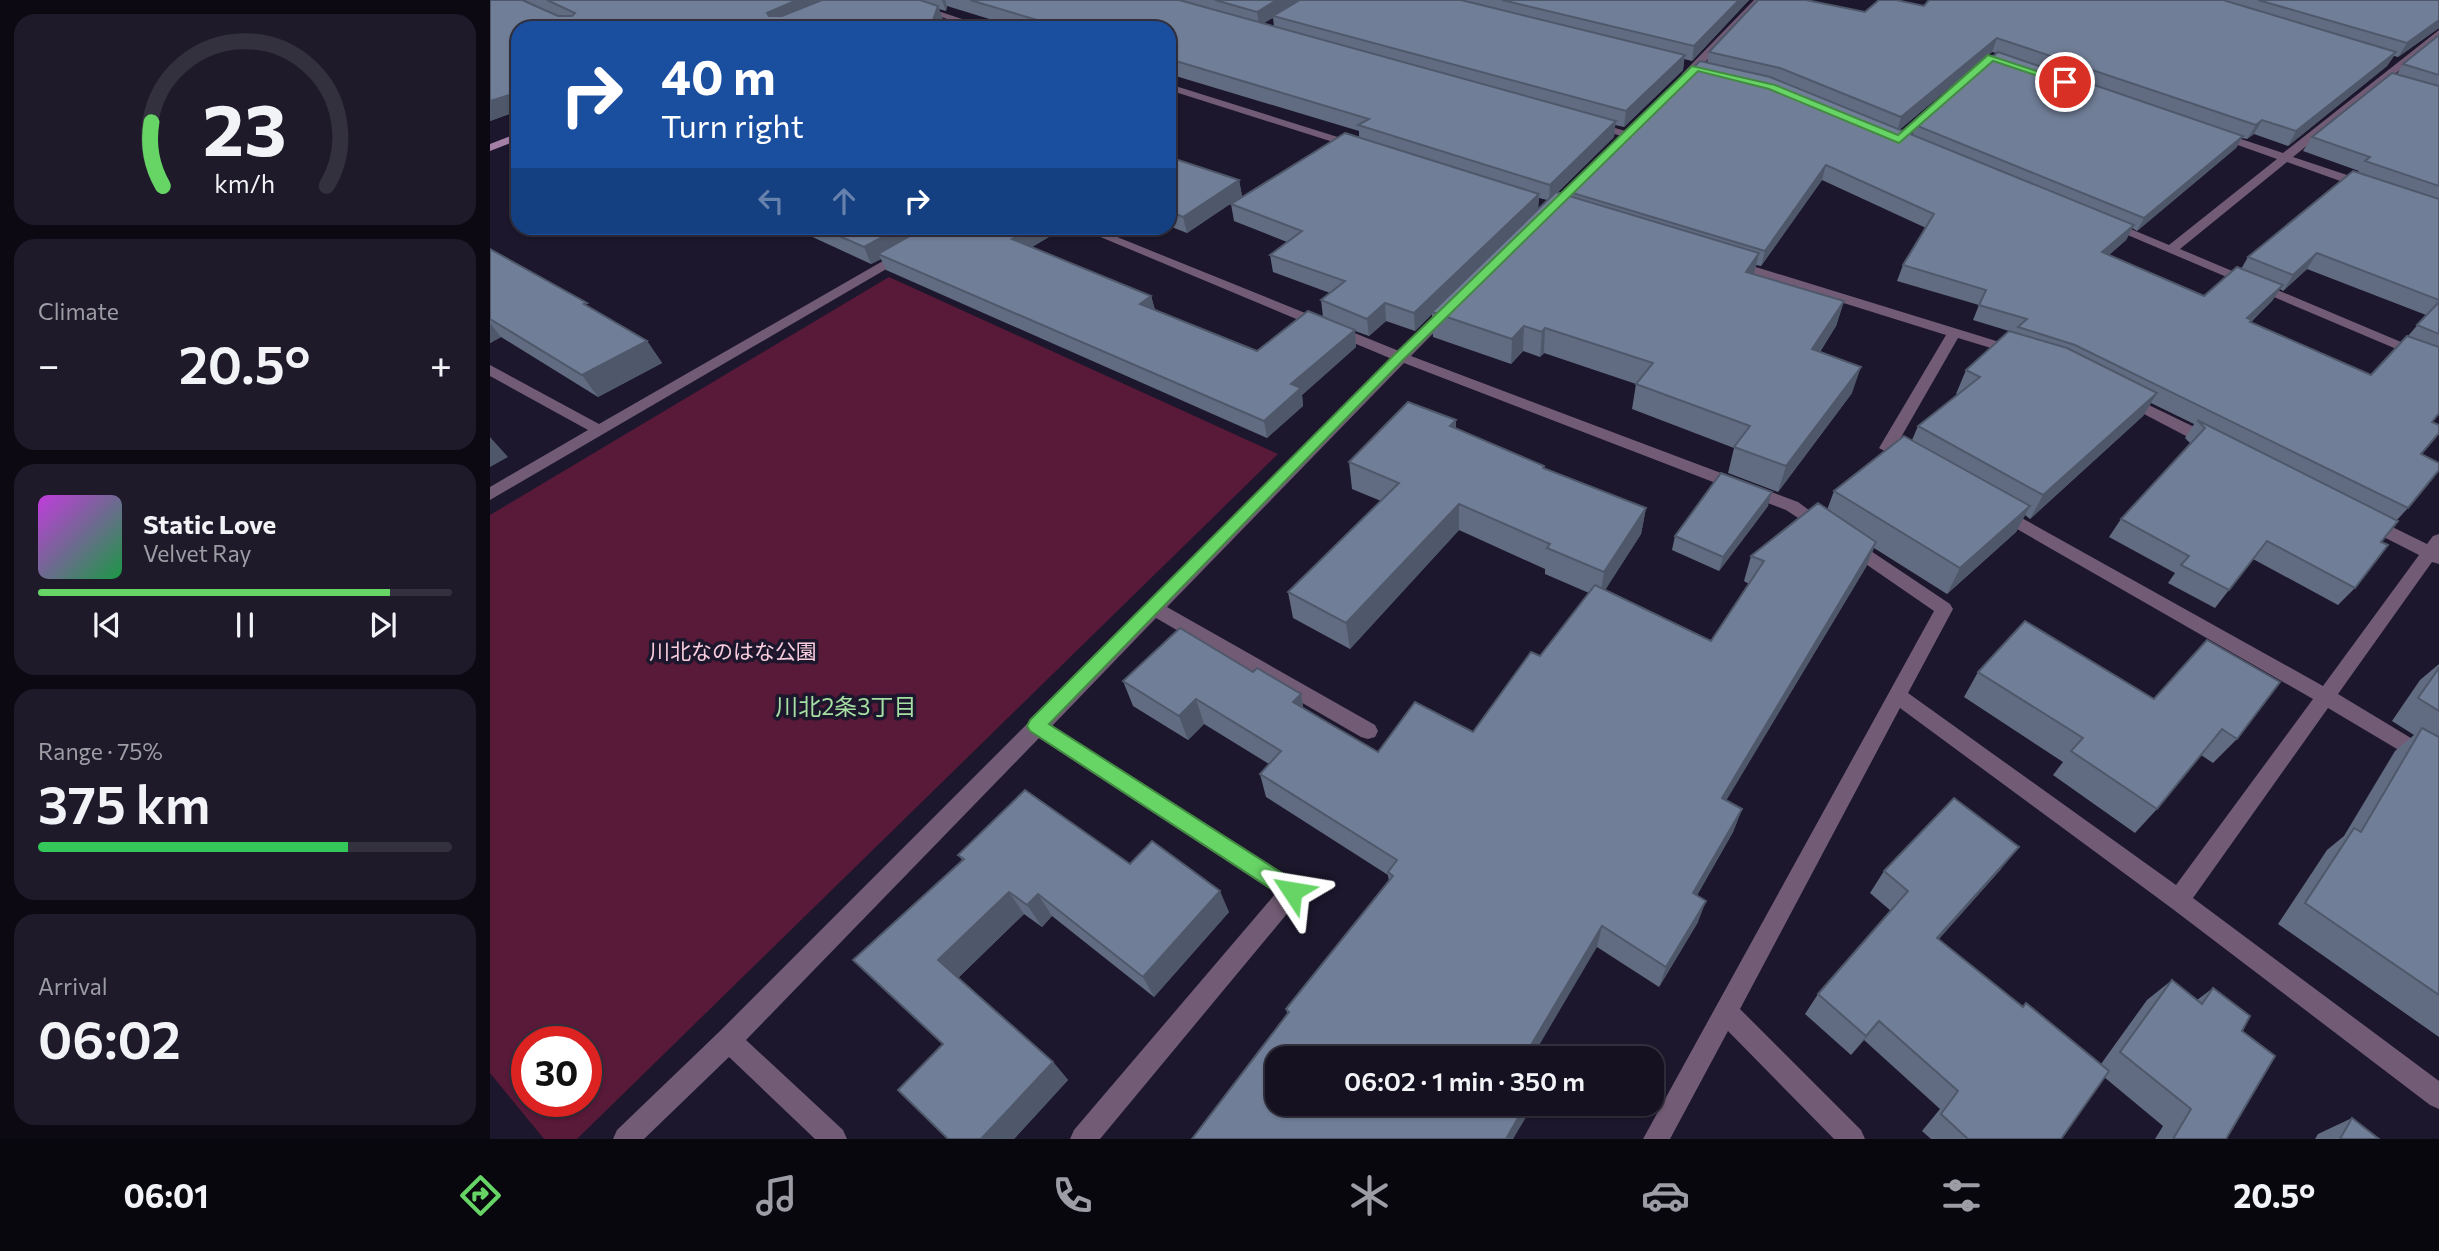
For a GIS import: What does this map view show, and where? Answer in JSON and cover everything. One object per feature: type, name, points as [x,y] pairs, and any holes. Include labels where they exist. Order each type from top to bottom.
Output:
[{"type":"street","points":[[896,0],[962,21]]},
{"type":"street","points":[[1675,87],[1759,0]]},
{"type":"street","points":[[2171,250],[2387,82],[2400,64],[2439,33]]},
{"type":"street","points":[[1899,139],[1991,57],[2030,71]]},
{"type":"street","points":[[2387,60],[2400,64]]},
{"type":"street","points":[[1176,89],[1366,150]]},
{"type":"street","points":[[1586,123],[1630,129],[1606,153]]},
{"type":"street","points":[[2209,131],[2375,189]]},
{"type":"street","points":[[1886,134],[1912,145]]},
{"type":"street","points":[[490,148],[511,139]]},
{"type":"street","points":[[2093,218],[2439,363]]},
{"type":"street","points":[[1102,235],[1400,357],[1793,506],[1944,609],[1656,1139]]},
{"type":"street","points":[[490,494],[911,248]]},
{"type":"street","points":[[1720,260],[2035,357]]},
{"type":"street","points":[[626,1139],[729,1040],[1466,292]]},
{"type":"street","points":[[1923,468],[1888,448],[1955,332]]},
{"type":"street","points":[[490,370],[598,430]]},
{"type":"street","points":[[2110,391],[2221,447]]},
{"type":"street","points":[[1982,502],[2326,697],[2439,765]]},
{"type":"street","points":[[2178,900],[2436,550],[2356,516]]},
{"type":"street","points":[[1153,608],[1368,731]]},
{"type":"street","points":[[1897,695],[2178,900],[2439,1096]]},
{"type":"street","points":[[1036,726],[1292,891],[1083,1139]]},
{"type":"street","points":[[1725,1011],[1852,1139]]},
{"type":"street","points":[[729,1040],[834,1139]]},
{"type":"green space","name":"川北なのはな公園","points":[[889,277],[1278,454],[602,1115],[602,1026],[511,1026],[511,1099],[490,1073],[490,515]]},
{"type":"green space","name":"川北なのはな公園","points":[[526,1117],[600,1117],[577,1139],[544,1139]]},
{"type":"building","points":[[490,0],[522,0],[558,16],[572,16],[575,13],[547,0],[797,0],[767,13],[769,16],[782,16],[822,0],[920,0],[938,6],[933,21],[511,21],[511,96],[490,101]]},
{"type":"building","points":[[970,0],[1179,0],[1616,121],[1550,185],[1358,125],[1369,119],[1176,61],[1176,21],[1040,21]]},
{"type":"building","points":[[1215,0],[1277,0],[1257,12]]},
{"type":"building","points":[[1300,0],[1461,0],[1685,55],[1626,111],[1273,16]]},
{"type":"building","points":[[1502,0],[1739,0],[1694,46]]},
{"type":"building","points":[[1758,0],[1806,0],[1865,12],[1879,0],[1896,0],[1924,6],[1929,0],[2223,0],[2396,52],[2296,131],[2262,120],[2256,125],[1997,38],[1901,117],[1780,68],[1709,52]]},
{"type":"building","points":[[2258,0],[2439,0],[2439,20],[2407,43]]},
{"type":"building","points":[[2439,35],[2439,75],[2403,64]]},
{"type":"building","points":[[1998,52],[2243,136],[2144,218],[1915,125]]},
{"type":"building","points":[[1700,61],[1770,77],[2134,225],[2102,252],[2204,296],[2237,267],[2283,285],[2247,318],[2252,320],[2250,322],[2371,375],[2407,336],[2439,347],[2439,413],[2432,422],[2439,425],[2439,433],[2421,454],[2439,463],[2439,470],[2408,508],[2075,345],[2018,327],[2027,319],[1979,305],[1986,290],[1903,265],[1934,214],[1826,165],[1765,251],[1566,191]]},
{"type":"building","points":[[2392,73],[2439,86],[2439,186],[2365,161],[2370,157],[2312,137]]},
{"type":"building","points":[[1345,133],[1539,194],[1414,313],[1385,303],[1367,319],[1321,300],[1345,281],[1270,255],[1302,231],[1231,204]]},
{"type":"building","points":[[1176,159],[1239,180],[1183,217],[1176,214]]},
{"type":"building","points":[[2353,171],[2439,199],[2439,300],[2317,253],[2293,275],[2248,257]]},
{"type":"building","points":[[1556,192],[1759,253],[1746,272],[1844,301],[1812,349],[1861,367],[1786,466],[1734,447],[1750,426],[1636,384],[1653,363],[1545,328],[1542,332],[1524,326],[1512,339],[1432,312]]},
{"type":"building","points":[[837,235],[886,235],[864,247]]},
{"type":"building","points":[[912,235],[1019,235],[1012,239],[1151,296],[1140,304],[1257,351],[1308,311],[1355,330],[1291,384],[1301,388],[1264,421],[878,254]]},
{"type":"building","points":[[490,249],[587,303],[584,304],[647,341],[582,375],[490,319]]},
{"type":"building","points":[[2439,302],[2439,334],[2417,325]]},
{"type":"building","points":[[2009,331],[2067,348],[2157,393],[2043,495],[1918,426],[1980,377],[1966,370]]},
{"type":"building","points":[[1408,402],[1456,420],[1450,426],[1544,466],[1543,468],[1646,508],[1604,572],[1547,548],[1550,544],[1459,504],[1346,623],[1288,592],[1399,483],[1349,462]]},
{"type":"building","points":[[2197,420],[2398,521],[2381,542],[2388,545],[2355,588],[2267,541],[2229,590],[2181,565],[2189,556],[2121,519],[2205,428]]},
{"type":"building","points":[[1904,436],[2030,506],[1960,568],[1834,491]]},
{"type":"building","points":[[1721,473],[1772,492],[1723,557],[1675,536]]},
{"type":"building","points":[[1818,503],[1876,542],[1722,798],[1742,809],[1693,893],[1706,901],[1666,967],[1602,926],[1532,1046],[1265,1046],[1265,1116],[1519,1116],[1506,1139],[1192,1139],[1289,1012],[1286,1009],[1393,876],[1388,872],[1397,860],[1260,774],[1281,751],[1196,699],[1179,716],[1123,681],[1180,628],[1253,672],[1257,668],[1301,694],[1293,702],[1378,752],[1415,702],[1473,732],[1531,652],[1540,656],[1595,585],[1711,641],[1764,561],[1751,556]]},
{"type":"building","points":[[2025,621],[2154,699],[2207,640],[2280,682],[2237,739],[2222,729],[2157,809],[2071,751],[2083,738],[1978,672]]},
{"type":"building","points":[[2439,668],[2439,711],[2418,698]]},
{"type":"building","points":[[2422,728],[2439,737],[2439,995],[2305,903],[2354,828],[2361,832]]},
{"type":"building","points":[[1025,790],[1130,864],[1152,841],[1220,891],[1143,977],[1038,894],[1027,905],[1009,892],[938,960],[1053,1062],[981,1139],[948,1139],[898,1090],[943,1044],[853,960],[964,859],[958,855]]},
{"type":"building","points":[[1954,798],[2019,847],[1937,938],[2023,1007],[2026,1003],[2109,1071],[2061,1139],[1968,1139],[1941,1114],[1958,1091],[1879,1021],[1866,1036],[1818,994],[1908,891],[1884,871]]},
{"type":"building","points":[[2172,980],[2202,1004],[2213,988],[2250,1016],[2242,1031],[2275,1056],[2226,1139],[2173,1139],[2191,1109],[2120,1052]]},
{"type":"building","points":[[2352,1118],[2379,1139],[2340,1139]]},
{"type":"district","name":"川北2条3丁目","points":[[846,706]]},
{"type":"route","points":[[1292,891],[1036,726],[1400,357],[1625,134],[1696,68],[1772,87],[1899,139],[1991,57],[2065,82]]}]
